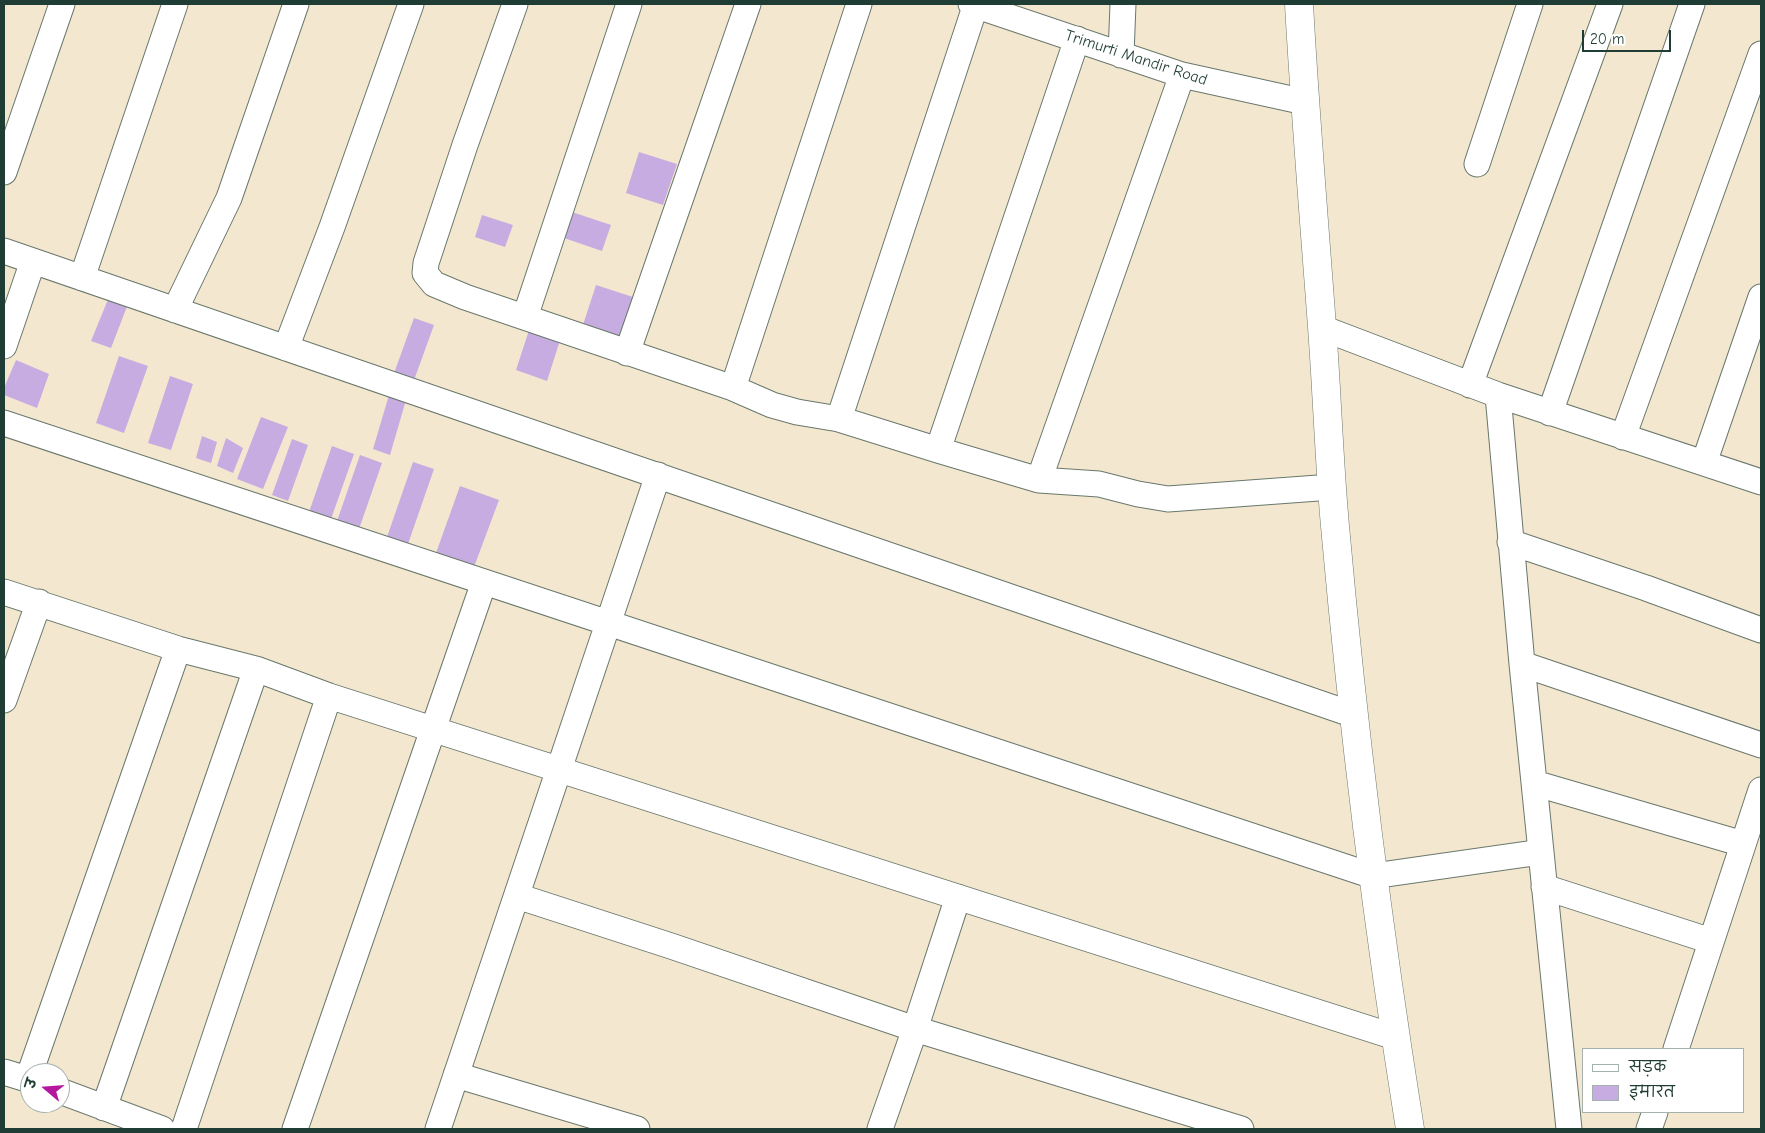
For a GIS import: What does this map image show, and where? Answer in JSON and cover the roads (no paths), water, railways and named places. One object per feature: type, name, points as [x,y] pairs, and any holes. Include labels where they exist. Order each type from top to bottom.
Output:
[{"type":"street","points":[[4,172],[62,4]]},
{"type":"street","points":[[82,278],[175,4]]},
{"type":"street","points":[[175,310],[229,198],[296,4]]},
{"type":"street","points":[[286,348],[332,227],[411,4]]},
{"type":"street","points":[[515,4],[426,263],[425,273],[434,284],[524,318],[733,388],[772,405],[797,412],[839,419],[1039,480],[1099,484],[1168,500],[1332,487]]},
{"type":"street","points":[[524,318],[629,4]]},
{"type":"street","points":[[627,353],[748,4]]},
{"type":"street","points":[[733,388],[859,4]]},
{"type":"street","points":[[839,419],[974,4]]},
{"type":"street","name":"Trimurti Mandir Road","points":[[974,4],[1182,75],[1305,102]]},
{"type":"street","points":[[1121,55],[1123,4]]},
{"type":"street","points":[[1300,4],[1332,487],[1354,715],[1373,876],[1395,1037],[1410,1129]]},
{"type":"street","points":[[1477,164],[1530,4]]},
{"type":"street","points":[[1470,385],[1610,4]]},
{"type":"street","points":[[1550,413],[1692,4]]},
{"type":"street","points":[[938,450],[1077,40]]},
{"type":"street","points":[[1623,437],[1761,54]]},
{"type":"street","points":[[1039,480],[1182,75]]},
{"type":"street","points":[[4,251],[1354,715]]},
{"type":"street","points":[[4,346],[33,261]]},
{"type":"street","points":[[1704,463],[1761,297]]},
{"type":"street","points":[[1322,328],[1498,395],[1761,482]]},
{"type":"street","points":[[1498,395],[1510,542],[1569,1129]]},
{"type":"street","points":[[4,423],[1373,876],[1541,852]]},
{"type":"street","points":[[438,1129],[658,476]]},
{"type":"street","points":[[1510,542],[1646,588],[1761,630]]},
{"type":"street","points":[[295,1129],[484,582]]},
{"type":"street","points":[[4,592],[178,649],[256,669],[329,696],[1395,1037]]},
{"type":"street","points":[[4,700],[39,602]]},
{"type":"street","points":[[35,1063],[178,649]]},
{"type":"street","points":[[1522,664],[1761,745]]},
{"type":"street","points":[[104,1108],[256,669]]},
{"type":"street","points":[[184,1129],[329,696]]},
{"type":"street","points":[[1534,783],[1743,844]]},
{"type":"street","points":[[1676,1048],[1761,790]]},
{"type":"street","points":[[1544,887],[1711,942]]},
{"type":"street","points":[[517,896],[916,1029],[1241,1129]]},
{"type":"street","points":[[880,1129],[916,1029],[958,897]]},
{"type":"street","points":[[4,1072],[20,1075]]},
{"type":"street","points":[[456,1074],[637,1129]]},
{"type":"street","points":[[70,1095],[162,1129]]},
{"type":"street","points":[[1649,1129],[1655,1113]]}]
